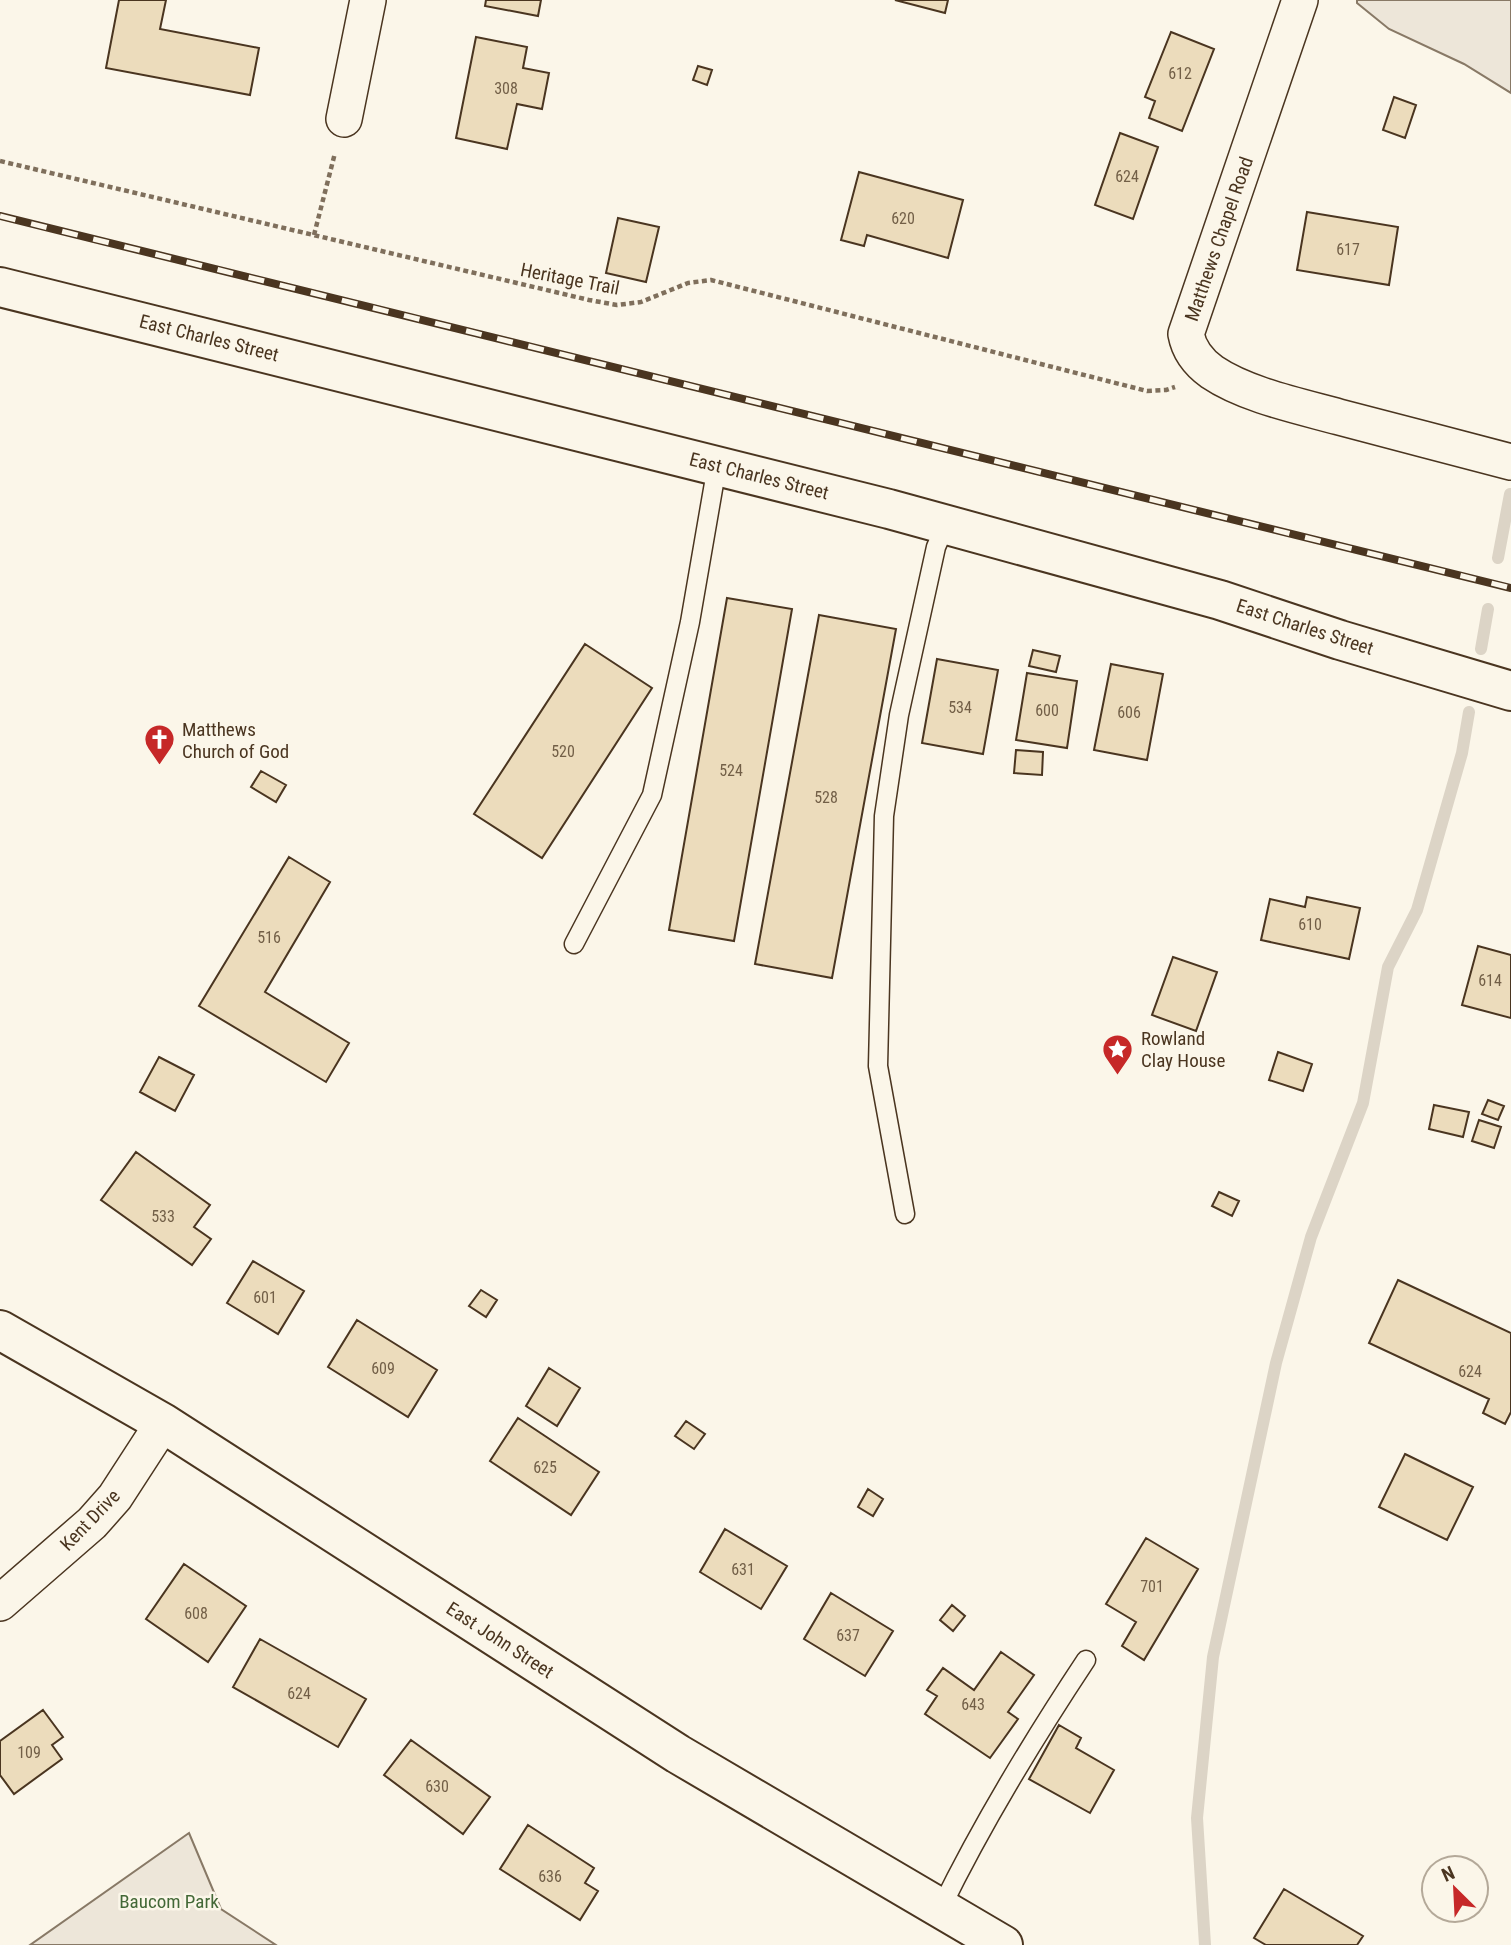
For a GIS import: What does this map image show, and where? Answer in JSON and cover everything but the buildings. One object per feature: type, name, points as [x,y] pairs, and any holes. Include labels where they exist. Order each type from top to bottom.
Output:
[{"type":"street","points":[[344,119],[368,0]]},
{"type":"street","name":"Matthews Chapel Road","points":[[1300,0],[1186,334],[1188,347],[1211,372],[1276,400],[1511,462]]},
{"type":"street","name":"East Charles Street","points":[[0,287],[946,524],[1220,600],[1340,640],[1511,691]]},
{"type":"street","name":"East John Street","points":[[0,1330],[163,1423],[678,1754],[941,1908],[990,1942]]},
{"type":"street","name":"Kent Drive","points":[[0,1603],[93,1523],[115,1497],[163,1423]]},
{"type":"lane","points":[[574,944],[652,795],[690,622],[717,466]]},
{"type":"lane","points":[[905,1214],[878,1066],[884,816],[899,715],[936,547],[946,524]]},
{"type":"lane","points":[[941,1908],[976,1839],[1043,1725],[1086,1660]]},
{"type":"path","points":[[314,235],[344,119]]},
{"type":"path","name":"Heritage Trail","points":[[0,161],[617,305],[641,302],[688,283],[711,280],[1147,391],[1166,390],[1211,372]]},
{"type":"green space","points":[[1357,0],[1511,0],[1511,93],[1464,64],[1389,29],[1357,3]]},
{"type":"green space","name":"Baucom Park","points":[[189,1833],[221,1909],[276,1945],[30,1945]]},
{"type":"waterway","points":[[1498,558],[1510,494]]},
{"type":"waterway","points":[[1481,649],[1488,609]]},
{"type":"waterway","points":[[1205,1945],[1197,1818],[1213,1657],[1276,1363],[1311,1237],[1363,1103],[1388,967],[1417,910],[1462,753],[1469,712]]},
{"type":"railway","points":[[0,216],[1511,588]]},
{"type":"place","name":"Matthews Church of God","points":[[159,767]]},
{"type":"place","name":"Rowland Clay House","points":[[1118,1076]]}]
